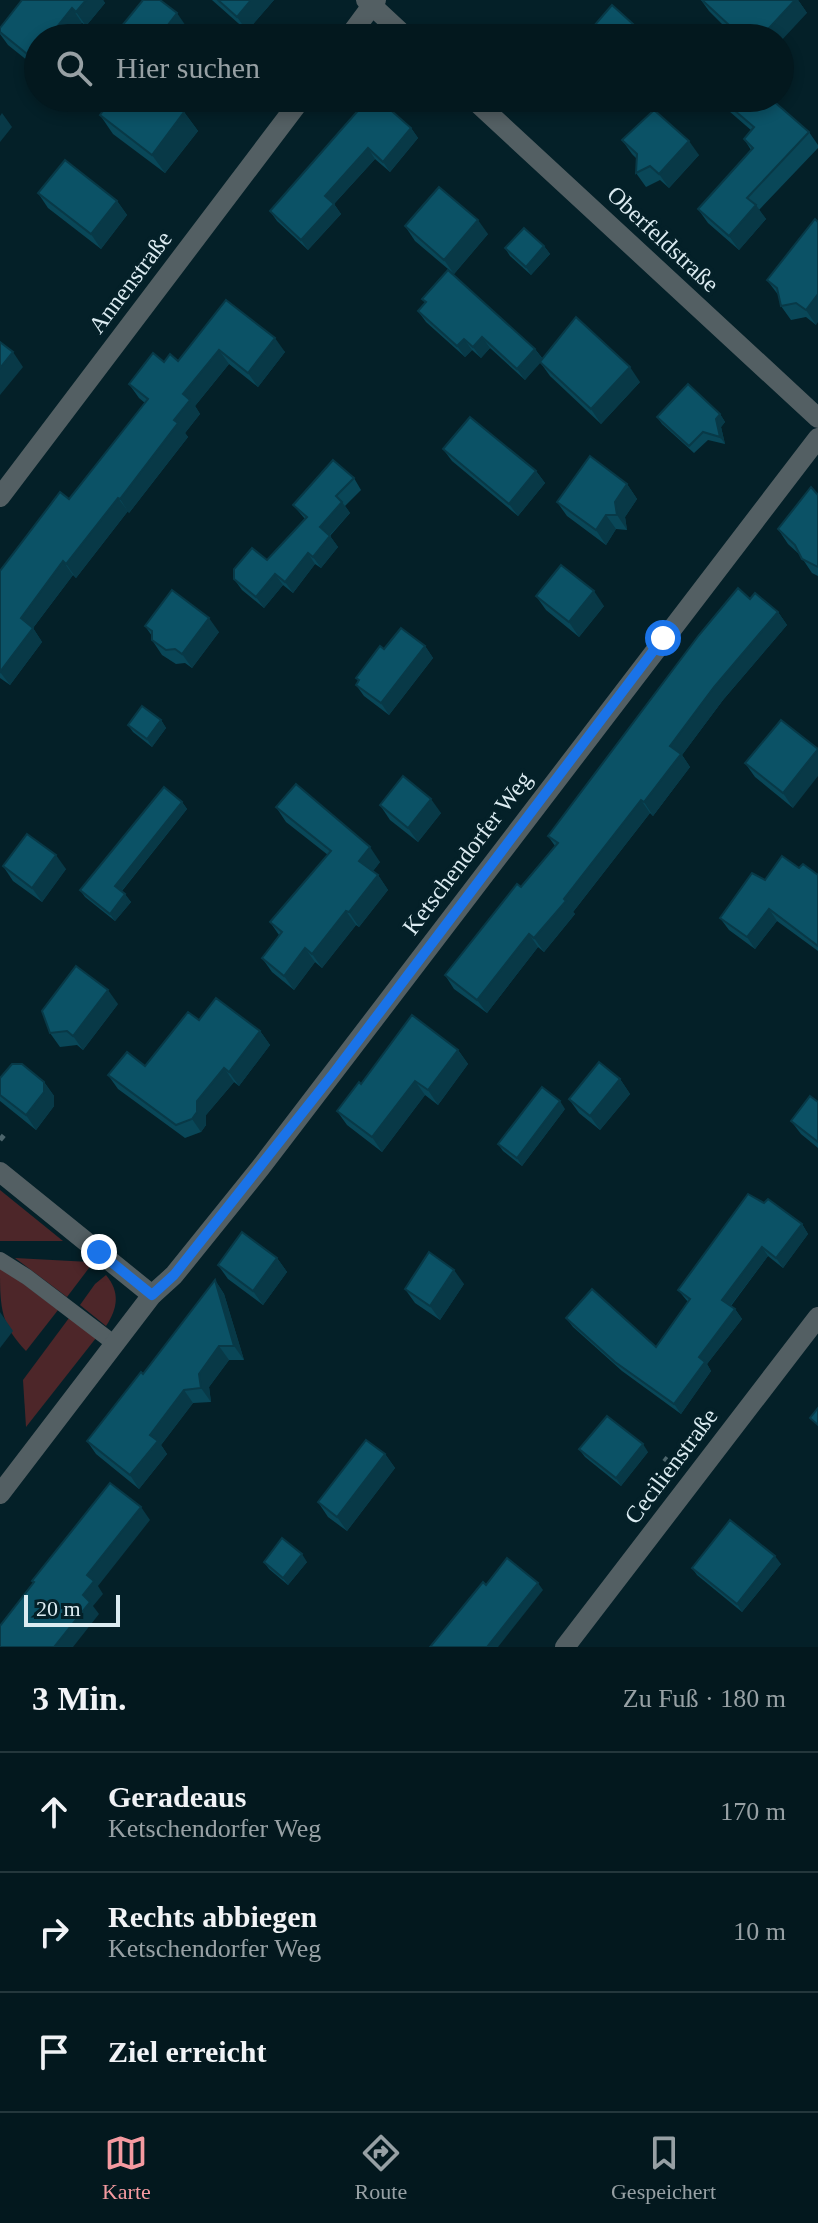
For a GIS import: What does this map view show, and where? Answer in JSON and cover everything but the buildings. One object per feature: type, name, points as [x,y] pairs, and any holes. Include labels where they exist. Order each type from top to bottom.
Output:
[{"type":"street","points":[[357,24],[371,2],[393,24]]},
{"type":"street","name":"Annenstraße","points":[[0,497],[291,112]]},
{"type":"street","name":"Oberfeldstraße","points":[[487,112],[815,408]]},
{"type":"street","name":"Ketschendorfer Weg","points":[[0,1494],[152,1295],[174,1275],[261,1167],[818,438]]},
{"type":"street","points":[[0,1172],[152,1295]]},
{"type":"street","name":"Cecilienstraße","points":[[565,1647],[818,1317]]},
{"type":"lane","points":[[0,1260],[115,1344]]},
{"type":"shaded area","points":[[0,1190],[63,1241],[0,1241]]},
{"type":"shaded area","points":[[15,1258],[90,1262],[92,1264],[67,1297]]},
{"type":"shaded area","points":[[0,1266],[58,1310],[26,1351],[11,1332],[3,1314]]},
{"type":"shaded area","points":[[106,1275],[114,1288],[116,1300],[106,1326],[80,1305],[95,1284]]},
{"type":"shaded area","points":[[69,1318],[96,1338],[26,1427],[23,1380]]},
{"type":"route","points":[[99,1252],[152,1295],[174,1275],[333,1074],[663,638]]}]
